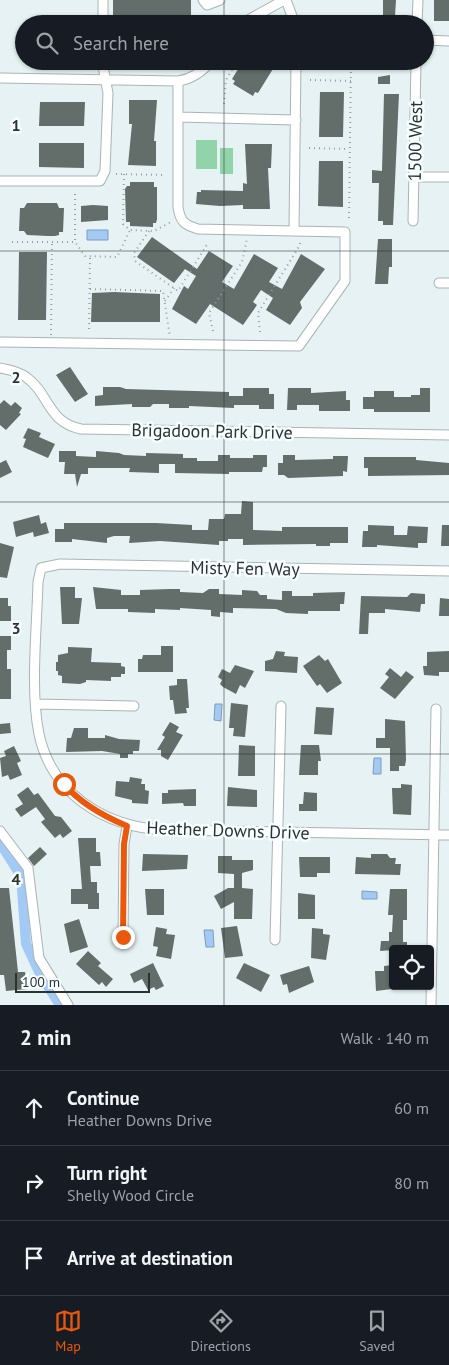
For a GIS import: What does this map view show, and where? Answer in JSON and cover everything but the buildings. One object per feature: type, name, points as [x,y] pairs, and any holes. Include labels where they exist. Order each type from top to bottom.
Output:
[{"type":"street","points":[[103,0],[103,15]]},
{"type":"street","points":[[203,0],[207,5],[220,0]]},
{"type":"street","points":[[258,15],[285,0],[291,15]]},
{"type":"street","points":[[417,15],[418,0]]},
{"type":"street","points":[[434,40],[449,41]]},
{"type":"street","points":[[0,181],[100,181],[105,171],[108,93],[103,70]]},
{"type":"street","points":[[0,78],[178,80],[191,77],[203,70]]},
{"type":"street","points":[[294,230],[296,70]]},
{"type":"street","name":"1500 West","points":[[413,221],[416,70]]},
{"type":"street","points":[[0,342],[299,346],[345,281],[345,232],[198,229],[186,225],[180,218],[178,207],[178,80]]},
{"type":"street","points":[[179,117],[296,120]]},
{"type":"street","points":[[414,177],[449,177]]},
{"type":"street","name":"Brigadoon Park Drive","points":[[0,368],[15,371],[26,377],[61,421],[81,429],[449,435]]},
{"type":"street","name":"Misty Fen Way","points":[[41,568],[60,564],[449,571]]},
{"type":"street","name":"Heather Downs Drive","points":[[41,568],[38,582],[37,721],[44,749],[64,784],[84,804],[111,820],[127,826],[164,830],[449,835]]},
{"type":"street","points":[[36,704],[134,706]]},
{"type":"street","points":[[275,940],[281,706]]},
{"type":"street","points":[[431,1005],[436,709]]},
{"type":"street","points":[[123,937],[124,844],[127,826]]},
{"type":"street","points":[[0,831],[28,868],[39,958],[68,1005]]},
{"type":"path","points":[[224,104],[226,80],[232,70]]},
{"type":"path","points":[[349,218],[351,70]]},
{"type":"path","points":[[310,80],[351,80]]},
{"type":"path","points":[[309,148],[350,149]]},
{"type":"path","points":[[116,174],[164,175]]},
{"type":"path","points":[[124,174],[123,224],[130,230],[149,231],[165,225]]},
{"type":"path","points":[[75,194],[75,242],[79,250],[90,257],[117,257],[130,230]]},
{"type":"path","points":[[149,231],[134,253],[135,261],[178,291],[208,243]]},
{"type":"path","points":[[12,242],[75,242]]},
{"type":"path","points":[[51,329],[52,242]]},
{"type":"path","points":[[213,331],[209,313],[242,262],[247,244]]},
{"type":"path","points":[[260,332],[258,313],[300,245]]},
{"type":"path","points":[[89,329],[90,257]]},
{"type":"path","points":[[165,301],[174,288]]},
{"type":"path","points":[[90,289],[163,291],[170,331]]},
{"type":"green space","points":[[196,140],[217,140],[217,169],[196,169]]},
{"type":"green space","points":[[220,148],[233,148],[233,174],[220,174]]},
{"type":"water","points":[[87,230],[108,230],[108,240],[87,240]]},
{"type":"water","points":[[215,704],[222,704],[221,721],[214,720]]},
{"type":"water","points":[[374,758],[381,758],[381,774],[373,774]]},
{"type":"water","points":[[362,891],[377,892],[377,899],[362,899]]},
{"type":"water","points":[[204,930],[213,930],[214,947],[206,947]]},
{"type":"waterway","points":[[0,843],[21,876],[26,944],[40,974],[60,1005]]},
{"type":"route","points":[[64,784],[84,804],[111,820],[127,826],[124,844],[123,937]]}]
